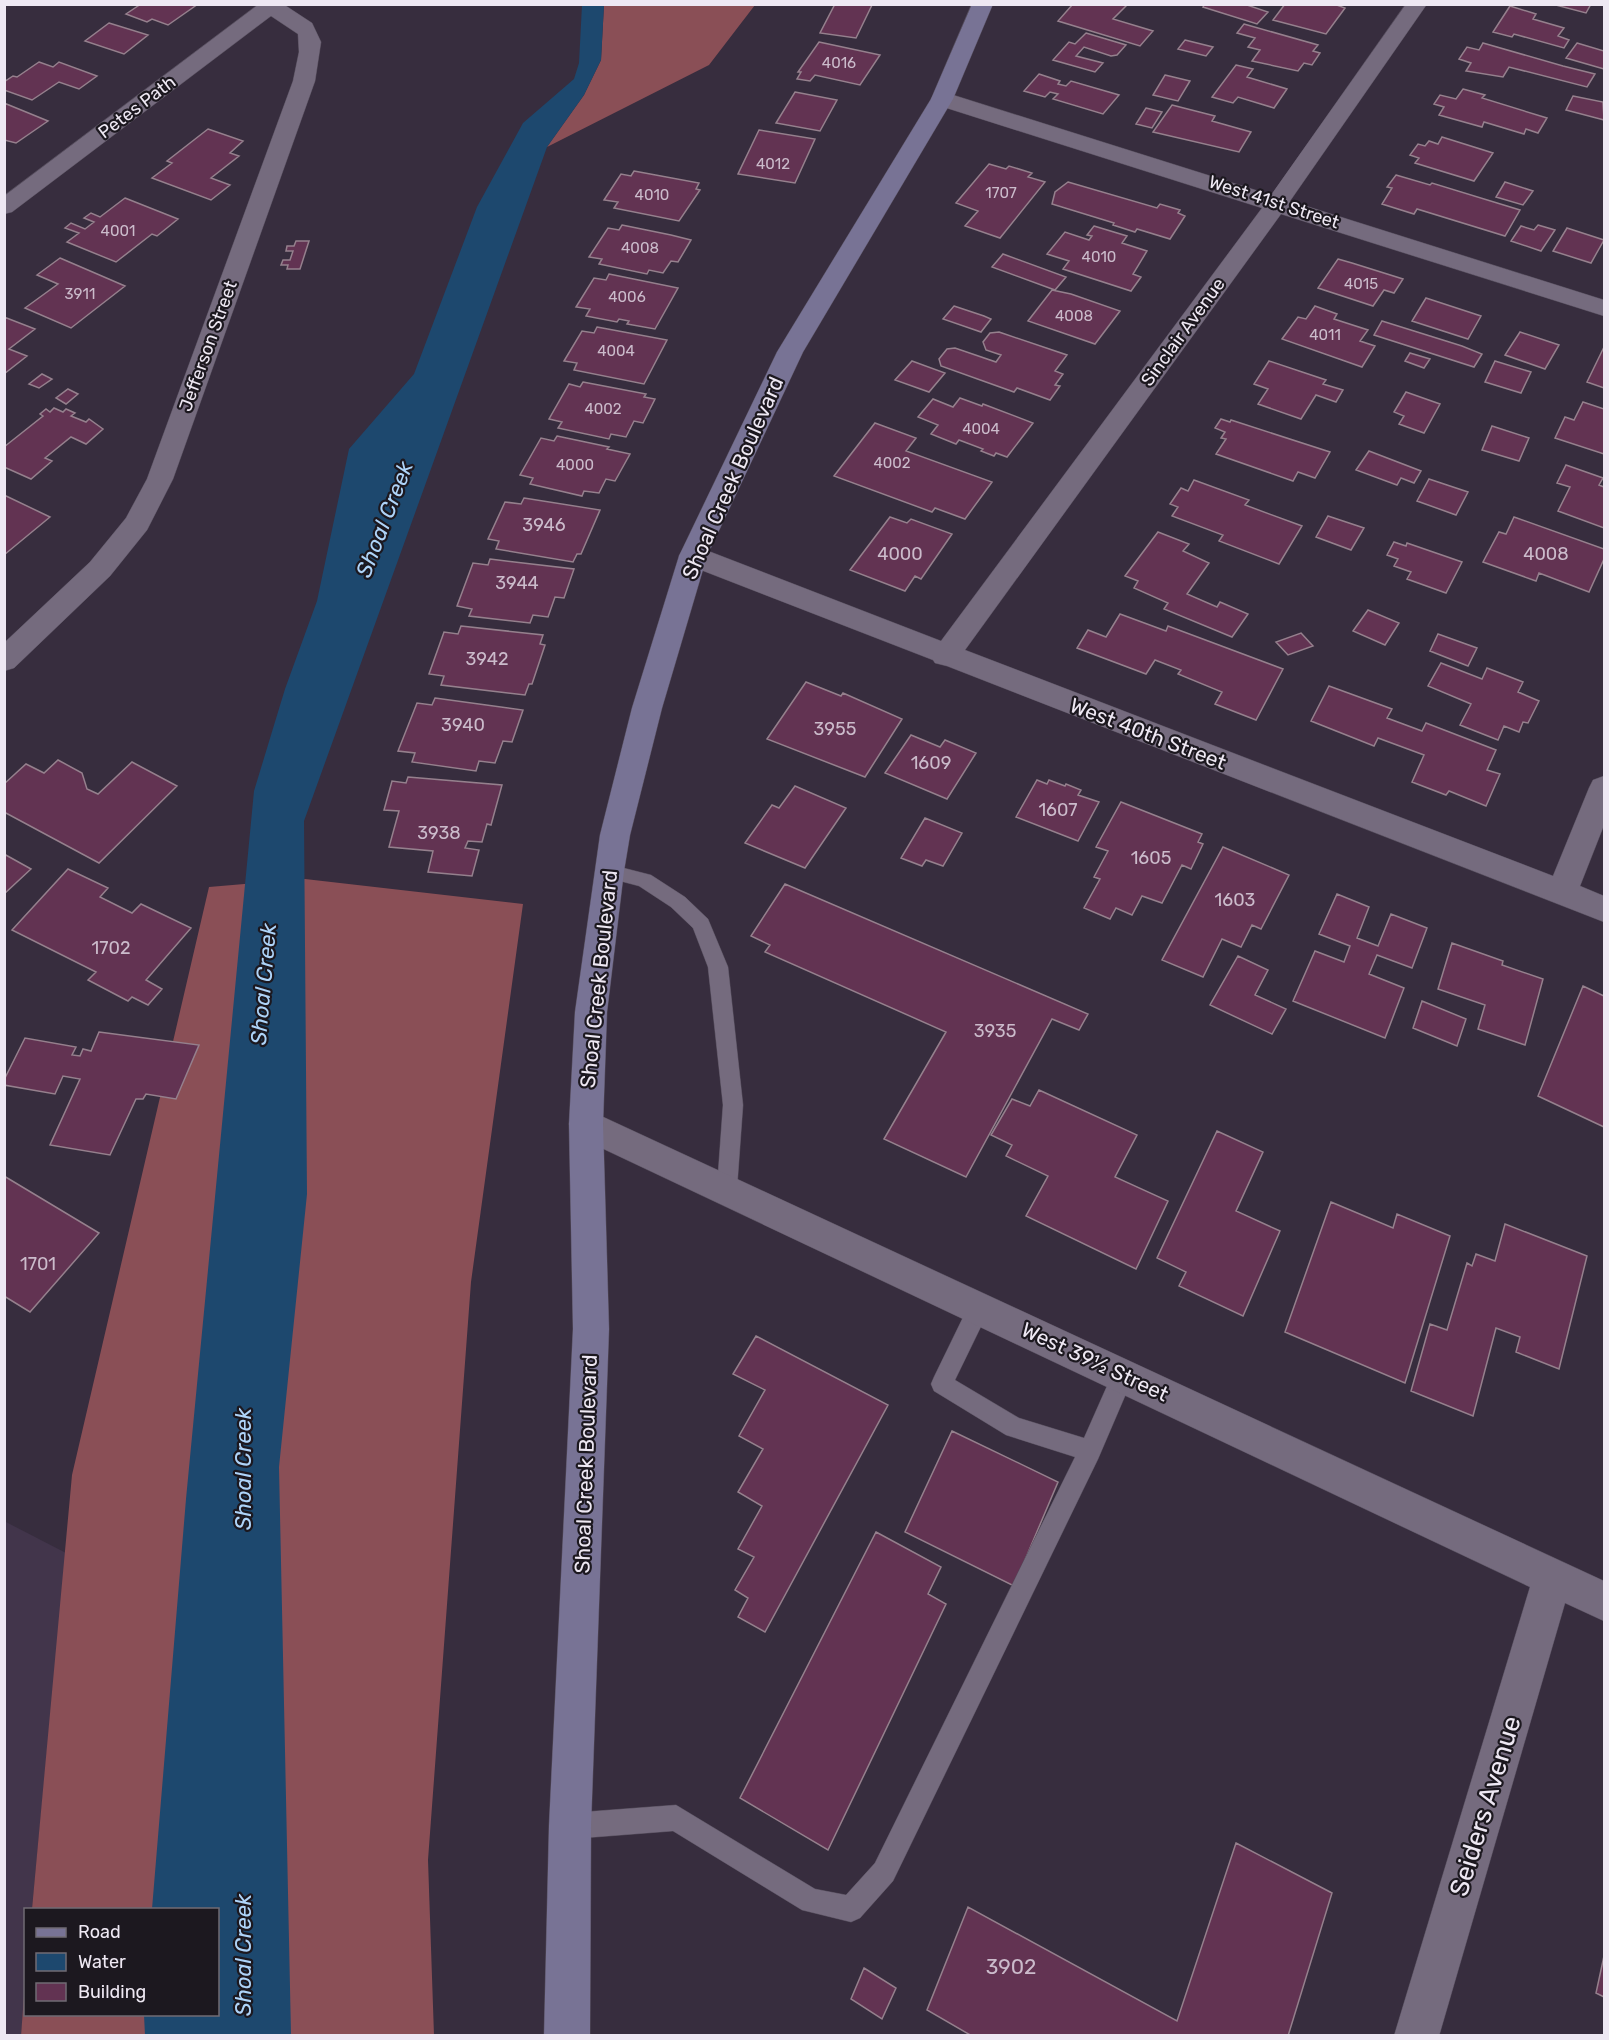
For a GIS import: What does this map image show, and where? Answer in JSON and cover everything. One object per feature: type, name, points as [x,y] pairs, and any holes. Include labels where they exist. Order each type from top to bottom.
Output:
[{"type":"street","name":"Shoal Creek Boulevard","points":[[567,2036],[570,1826],[591,1329],[586,1124],[591,1012],[608,871],[647,708],[693,556],[790,352],[942,99],[983,4]]},
{"type":"street","name":"Sinclair Avenue","points":[[945,656],[1277,203],[1417,4]]},
{"type":"street","name":"Petes Path","points":[[4,207],[272,6]]},
{"type":"street","name":"Jefferson Street","points":[[4,661],[100,569],[137,523],[160,479],[304,81],[311,50],[311,33],[302,22],[272,6]]},
{"type":"street","name":"West 41st Street","points":[[942,99],[1605,308]]},
{"type":"street","name":"West 40th Street","points":[[693,556],[945,656],[1605,909]]},
{"type":"street","points":[[1562,892],[1605,788]]},
{"type":"street","name":"West 39½ Street","points":[[586,1124],[727,1188],[1605,1601]]},
{"type":"street","name":"Seiders Avenue","points":[[1416,2036],[1553,1576]]},
{"type":"lane","points":[[608,871],[644,880],[678,902],[701,924],[718,967],[733,1105],[727,1188]]},
{"type":"lane","points":[[979,1308],[942,1384],[1014,1427],[1090,1451]]},
{"type":"lane","points":[[570,1826],[676,1818],[812,1901],[851,1909],[884,1872],[1090,1451],[1123,1375]]},
{"type":"shaded area","points":[[604,5],[755,5],[709,65],[547,147],[584,95],[601,60]]},
{"type":"shaded area","points":[[305,879],[523,904],[471,1282],[428,1860],[434,2035],[21,2036],[24,1996],[24,2016],[219,2016],[219,1908],[32,1908],[72,1475],[209,887]]},
{"type":"shaded area","points":[[4,1521],[66,1553],[32,1908],[24,1908],[24,2004],[21,2036],[4,2035]]},
{"type":"water","name":"Shoal Creek","points":[[582,5],[604,5],[601,60],[584,95],[547,147],[304,821],[307,1194],[279,1467],[291,2035],[145,2035],[144,2016],[219,2016],[219,1908],[152,1908],[186,1499],[254,791],[285,689],[317,601],[349,449],[414,374],[477,207],[523,123],[574,79],[579,63]]},
{"type":"building","points":[[141,4],[198,4],[168,25],[152,19],[147,22],[126,14]]},
{"type":"building","points":[[835,4],[872,5],[856,38],[820,33]]},
{"type":"building","points":[[1073,4],[1127,5],[1113,19],[1153,31],[1140,46],[1058,21]]},
{"type":"building","points":[[1205,4],[1244,4],[1268,12],[1257,24],[1203,7]]},
{"type":"building","points":[[1285,4],[1334,4],[1345,8],[1326,34],[1273,20]]},
{"type":"building","points":[[1552,4],[1591,4],[1586,13]]},
{"type":"building","points":[[1510,6],[1536,14],[1533,19],[1564,28],[1558,36],[1569,40],[1564,48],[1514,34],[1512,37],[1493,32]]},
{"type":"building","points":[[109,23],[148,35],[124,54],[85,41]]},
{"type":"building","points":[[1244,24],[1318,45],[1313,51],[1320,53],[1312,65],[1304,63],[1298,71],[1252,61],[1260,50],[1248,47],[1255,38],[1237,33]]},
{"type":"building","points":[[1086,33],[1126,45],[1117,55],[1111,56],[1084,47],[1076,56],[1103,63],[1095,72],[1053,60],[1069,42],[1075,44]]},
{"type":"building","points":[[1185,40],[1213,47],[1206,56],[1178,49]]},
{"type":"building","points":[[819,42],[880,55],[860,85],[815,75],[810,81],[797,79],[801,72],[798,72]]},
{"type":"building","points":[[1483,43],[1595,74],[1587,87],[1509,67],[1503,77],[1466,71],[1471,63],[1459,59],[1467,47],[1479,50]]},
{"type":"building","points":[[1577,43],[1604,51],[1604,69],[1566,58]]},
{"type":"building","points":[[39,62],[53,67],[59,62],[97,76],[79,89],[59,82],[32,100],[4,90],[4,82],[13,76],[17,77]]},
{"type":"building","points":[[1236,65],[1253,69],[1247,77],[1287,89],[1274,108],[1238,97],[1233,103],[1212,97]]},
{"type":"building","points":[[1039,74],[1060,81],[1058,84],[1066,86],[1071,81],[1119,95],[1103,114],[1053,99],[1058,94],[1050,92],[1045,97],[1024,91]]},
{"type":"building","points":[[1165,75],[1190,81],[1178,101],[1153,95]]},
{"type":"building","points":[[1463,89],[1485,95],[1482,98],[1547,118],[1538,133],[1526,129],[1524,134],[1484,122],[1482,127],[1439,115],[1444,107],[1434,104],[1440,95],[1456,99]]},
{"type":"building","points":[[795,92],[837,100],[820,131],[776,123]]},
{"type":"building","points":[[1573,96],[1603,102],[1604,120],[1566,110]]},
{"type":"building","points":[[4,103],[48,121],[16,143],[4,140]]},
{"type":"building","points":[[1172,105],[1215,116],[1212,121],[1251,132],[1239,152],[1153,132]]},
{"type":"building","points":[[1146,108],[1162,112],[1152,128],[1136,124]]},
{"type":"building","points":[[208,129],[243,141],[230,153],[239,156],[211,178],[230,185],[211,200],[152,178],[172,163],[167,161]]},
{"type":"building","points":[[759,130],[815,139],[795,183],[738,174]]},
{"type":"building","points":[[1442,137],[1493,153],[1474,181],[1415,163],[1419,158],[1410,155],[1418,144],[1425,146],[1429,141],[1438,144]]},
{"type":"building","points":[[989,164],[1006,169],[1009,166],[1032,173],[1028,177],[1045,182],[1000,238],[965,226],[978,211],[956,203]]},
{"type":"building","points":[[634,171],[699,183],[696,189],[700,190],[679,221],[614,208],[618,202],[604,200],[621,174],[631,176]]},
{"type":"building","points":[[1396,175],[1430,185],[1432,183],[1520,210],[1505,236],[1417,209],[1414,214],[1382,204],[1392,188],[1387,187]]},
{"type":"building","points":[[1068,182],[1157,208],[1160,204],[1180,210],[1178,213],[1185,216],[1170,239],[1137,229],[1135,232],[1113,225],[1114,223],[1052,204],[1055,192]]},
{"type":"building","points":[[1505,182],[1533,191],[1523,205],[1496,197]]},
{"type":"building","points":[[125,198],[178,219],[157,236],[152,234],[116,262],[67,242],[79,233],[65,228],[71,223],[85,229],[94,222],[84,218],[91,213],[100,217]]},
{"type":"building","points":[[622,225],[691,240],[678,262],[671,261],[663,273],[649,270],[647,274],[599,264],[602,259],[589,257],[608,228],[619,230]]},
{"type":"building","points":[[1538,225],[1555,230],[1541,251],[1511,241],[1521,226],[1534,230]]},
{"type":"building","points":[[1094,226],[1127,236],[1122,243],[1147,251],[1133,274],[1141,277],[1131,291],[1063,269],[1069,261],[1047,254],[1065,232],[1089,240],[1092,236],[1087,235]]},
{"type":"building","points":[[1567,228],[1604,240],[1591,263],[1553,251]]},
{"type":"building","points":[[296,241],[309,241],[300,269],[287,269],[288,265],[281,265],[283,260],[290,260],[293,251],[286,251],[287,246],[294,246]]},
{"type":"building","points":[[1003,254],[1066,277],[1055,290],[992,267]]},
{"type":"building","points":[[60,258],[125,286],[71,328],[25,308],[58,284],[37,275]]},
{"type":"building","points":[[1338,259],[1403,279],[1394,293],[1384,290],[1373,306],[1318,288]]},
{"type":"building","points":[[609,274],[678,288],[655,329],[627,324],[629,321],[619,319],[617,322],[586,316],[590,309],[576,307],[594,278],[606,280]]},
{"type":"building","points":[[1052,290],[1120,311],[1095,344],[1028,321]]},
{"type":"building","points":[[1426,298],[1481,316],[1468,339],[1412,321]]},
{"type":"building","points":[[954,306],[991,319],[981,332],[943,319]]},
{"type":"building","points":[[1315,306],[1337,314],[1334,319],[1368,330],[1360,341],[1375,346],[1362,367],[1282,339],[1298,317],[1306,319]]},
{"type":"building","points":[[4,317],[35,329],[9,349],[27,356],[4,374]]},
{"type":"building","points":[[1382,321],[1482,354],[1474,367],[1374,335]]},
{"type":"building","points":[[597,327],[667,340],[644,384],[574,370],[577,363],[564,361],[582,331],[594,333]]},
{"type":"building","points":[[999,332],[1067,355],[1055,371],[1063,374],[1055,385],[1060,386],[1050,400],[1017,388],[1014,392],[941,366],[939,359],[947,349],[955,348],[996,362],[1001,355],[986,350],[983,342],[990,333]]},
{"type":"building","points":[[1520,332],[1559,345],[1545,369],[1505,355]]},
{"type":"building","points":[[1604,347],[1604,388],[1587,382]]},
{"type":"building","points":[[1410,353],[1430,359],[1424,368],[1405,361]]},
{"type":"building","points":[[912,361],[945,373],[929,392],[895,380]]},
{"type":"building","points":[[1269,361],[1326,380],[1323,384],[1343,390],[1336,402],[1316,395],[1301,419],[1258,404],[1268,389],[1254,384]]},
{"type":"building","points":[[1495,361],[1531,372],[1521,393],[1485,382]]},
{"type":"building","points":[[42,374],[52,379],[39,388],[29,384]]},
{"type":"building","points":[[583,382],[646,394],[644,397],[655,399],[643,423],[634,421],[626,437],[611,434],[609,439],[558,428],[562,422],[549,419],[569,384],[580,387]]},
{"type":"building","points":[[68,389],[78,394],[66,404],[56,398]]},
{"type":"building","points":[[1406,392],[1440,404],[1424,433],[1399,424],[1404,416],[1394,412]]},
{"type":"building","points":[[960,398],[1033,423],[1007,457],[996,453],[994,456],[959,440],[956,444],[931,434],[938,425],[918,417],[933,399],[953,407]]},
{"type":"building","points":[[1583,402],[1604,409],[1604,454],[1555,438],[1565,417],[1574,420]]},
{"type":"building","points":[[54,408],[63,412],[66,409],[75,413],[71,416],[86,422],[89,419],[103,429],[86,444],[71,437],[45,458],[52,461],[31,479],[4,467],[4,447],[43,416],[40,414],[46,409],[50,412]]},
{"type":"building","points":[[1221,419],[1230,422],[1231,420],[1330,452],[1315,478],[1298,472],[1293,481],[1216,454],[1226,439],[1221,438],[1225,432],[1215,428]]},
{"type":"building","points":[[875,423],[916,438],[906,451],[992,482],[965,519],[935,508],[932,512],[834,476]]},
{"type":"building","points":[[1492,426],[1529,438],[1519,461],[1482,450]]},
{"type":"building","points":[[557,436],[630,454],[615,481],[606,479],[599,493],[584,491],[582,496],[530,484],[533,478],[520,475],[541,438],[554,441]]},
{"type":"building","points":[[1369,451],[1421,471],[1414,483],[1401,478],[1397,485],[1356,470]]},
{"type":"building","points":[[1566,465],[1603,478],[1599,485],[1604,487],[1604,528],[1558,511],[1570,487],[1557,483]]},
{"type":"building","points":[[1429,479],[1468,492],[1456,515],[1417,501]]},
{"type":"building","points":[[1194,480],[1249,500],[1245,505],[1302,526],[1279,564],[1219,541],[1223,535],[1172,516],[1178,507],[1170,504],[1181,488],[1188,491]]},
{"type":"building","points":[[4,495],[50,517],[4,555]]},
{"type":"building","points":[[524,498],[600,510],[581,554],[577,554],[573,562],[496,549],[499,541],[488,539],[505,502],[521,504]]},
{"type":"building","points":[[1328,516],[1364,528],[1351,550],[1316,537]]},
{"type":"building","points":[[890,517],[907,523],[911,519],[952,534],[921,579],[915,576],[905,591],[850,570]]},
{"type":"building","points":[[1514,517],[1604,549],[1604,559],[1589,592],[1539,573],[1536,581],[1483,562],[1499,532],[1506,534]]},
{"type":"building","points":[[1158,532],[1189,544],[1183,551],[1209,563],[1187,594],[1217,607],[1220,602],[1248,614],[1232,637],[1164,609],[1168,603],[1134,588],[1138,581],[1125,576]]},
{"type":"building","points":[[1394,542],[1406,546],[1407,543],[1462,562],[1446,593],[1407,579],[1411,572],[1394,566],[1398,559],[1387,555]]},
{"type":"building","points":[[490,559],[574,569],[564,598],[555,597],[548,617],[533,615],[530,623],[469,616],[472,609],[457,606],[473,563],[488,565]]},
{"type":"building","points":[[1368,610],[1399,623],[1385,645],[1353,631]]},
{"type":"building","points":[[1120,614],[1166,631],[1168,626],[1283,669],[1256,720],[1215,704],[1222,692],[1178,674],[1181,670],[1155,660],[1146,674],[1077,648],[1088,630],[1106,637]]},
{"type":"building","points":[[461,626],[543,635],[540,644],[545,645],[532,684],[529,684],[525,695],[441,685],[444,676],[429,674],[444,632],[458,634]]},
{"type":"building","points":[[1301,633],[1313,646],[1288,655],[1276,642]]},
{"type":"building","points":[[1438,634],[1477,648],[1468,666],[1430,651]]},
{"type":"building","points":[[1441,663],[1482,679],[1487,668],[1523,682],[1518,692],[1539,701],[1528,723],[1523,722],[1519,732],[1504,726],[1498,740],[1460,725],[1471,704],[1428,686]]},
{"type":"building","points":[[806,682],[841,696],[843,693],[902,719],[865,777],[767,739]]},
{"type":"building","points":[[1329,686],[1392,709],[1387,718],[1422,731],[1426,723],[1496,750],[1487,770],[1500,774],[1486,806],[1449,791],[1446,795],[1412,782],[1424,755],[1378,738],[1374,746],[1311,721]]},
{"type":"building","points":[[435,698],[523,710],[512,742],[503,741],[495,763],[479,761],[476,771],[412,762],[415,753],[398,751],[417,703],[432,705]]},
{"type":"building","points":[[911,735],[940,747],[945,740],[976,753],[947,799],[885,773]]},
{"type":"building","points":[[58,760],[82,773],[87,789],[98,794],[132,762],[177,786],[99,863],[4,812],[4,784],[26,764],[44,773]]},
{"type":"building","points":[[408,777],[502,785],[491,825],[487,824],[482,842],[468,841],[465,848],[479,850],[472,876],[428,872],[433,851],[389,847],[399,811],[384,810],[392,781],[406,783]]},
{"type":"building","points":[[1037,780],[1047,784],[1049,780],[1065,786],[1066,784],[1081,790],[1078,795],[1099,802],[1078,841],[1016,817]]},
{"type":"building","points":[[795,786],[846,808],[805,868],[745,843],[772,805],[779,808]]},
{"type":"building","points":[[1121,802],[1202,834],[1198,842],[1203,844],[1191,869],[1182,865],[1162,903],[1142,896],[1132,915],[1116,908],[1110,919],[1084,908],[1100,879],[1094,877],[1108,851],[1096,847]]},
{"type":"building","points":[[925,818],[962,833],[943,866],[926,860],[922,866],[901,858]]},
{"type":"building","points":[[1223,847],[1289,875],[1261,929],[1252,925],[1241,947],[1222,939],[1203,977],[1162,960]]},
{"type":"building","points":[[4,854],[31,869],[4,894]]},
{"type":"building","points":[[68,869],[108,888],[100,897],[132,913],[141,904],[191,928],[146,980],[162,989],[148,1005],[132,997],[128,1001],[88,980],[96,972],[12,930]]},
{"type":"building","points":[[785,884],[1088,1014],[1079,1030],[1052,1019],[966,1177],[884,1139],[946,1032],[765,952],[770,945],[751,936]]},
{"type":"building","points":[[1337,894],[1369,907],[1357,938],[1378,946],[1391,914],[1427,928],[1412,968],[1377,955],[1369,974],[1404,988],[1385,1038],[1293,1001],[1315,951],[1344,962],[1350,946],[1319,934]]},
{"type":"building","points":[[1452,943],[1503,961],[1502,965],[1543,979],[1525,1045],[1478,1029],[1485,1005],[1438,989]]},
{"type":"building","points":[[1238,956],[1268,970],[1255,995],[1286,1009],[1272,1034],[1210,1005]]},
{"type":"building","points":[[1583,986],[1604,996],[1604,1127],[1538,1096]]},
{"type":"building","points":[[1422,1001],[1466,1019],[1457,1046],[1413,1028]]},
{"type":"building","points":[[99,1032],[199,1045],[176,1099],[146,1094],[143,1099],[136,1099],[110,1155],[50,1145],[80,1079],[63,1076],[55,1094],[4,1085],[4,1080],[25,1038],[76,1047],[72,1055],[80,1056],[83,1049],[91,1051]]},
{"type":"building","points":[[1039,1090],[1137,1135],[1115,1177],[1168,1201],[1136,1269],[1026,1216],[1048,1176],[1006,1156],[1012,1145],[991,1135],[1012,1099],[1030,1106]]},
{"type":"building","points":[[1217,1131],[1263,1152],[1236,1211],[1280,1231],[1243,1316],[1179,1286],[1186,1272],[1157,1258]]},
{"type":"building","points":[[4,1176],[99,1233],[30,1312],[4,1296]]},
{"type":"building","points":[[1331,1202],[1393,1228],[1397,1214],[1450,1236],[1405,1383],[1285,1332]]},
{"type":"building","points":[[1505,1224],[1587,1256],[1559,1369],[1516,1352],[1520,1337],[1496,1328],[1473,1416],[1411,1391],[1430,1324],[1447,1330],[1467,1263],[1472,1266],[1476,1254],[1495,1261]]},
{"type":"building","points":[[756,1336],[888,1405],[765,1632],[738,1617],[748,1598],[735,1590],[754,1557],[738,1549],[762,1506],[738,1492],[763,1449],[739,1436],[765,1390],[733,1374]]},
{"type":"building","points":[[952,1431],[1058,1482],[1014,1586],[905,1532]]},
{"type":"building","points":[[876,1532],[941,1567],[928,1594],[946,1604],[828,1850],[740,1798]]},
{"type":"building","points":[[1236,1843],[1332,1893],[1288,2036],[972,2036],[927,2010],[968,1907],[1177,2021]]},
{"type":"building","points":[[1604,1956],[1604,1997],[1596,1993]]},
{"type":"building","points":[[864,1968],[896,1988],[882,2019],[851,1999]]}]
